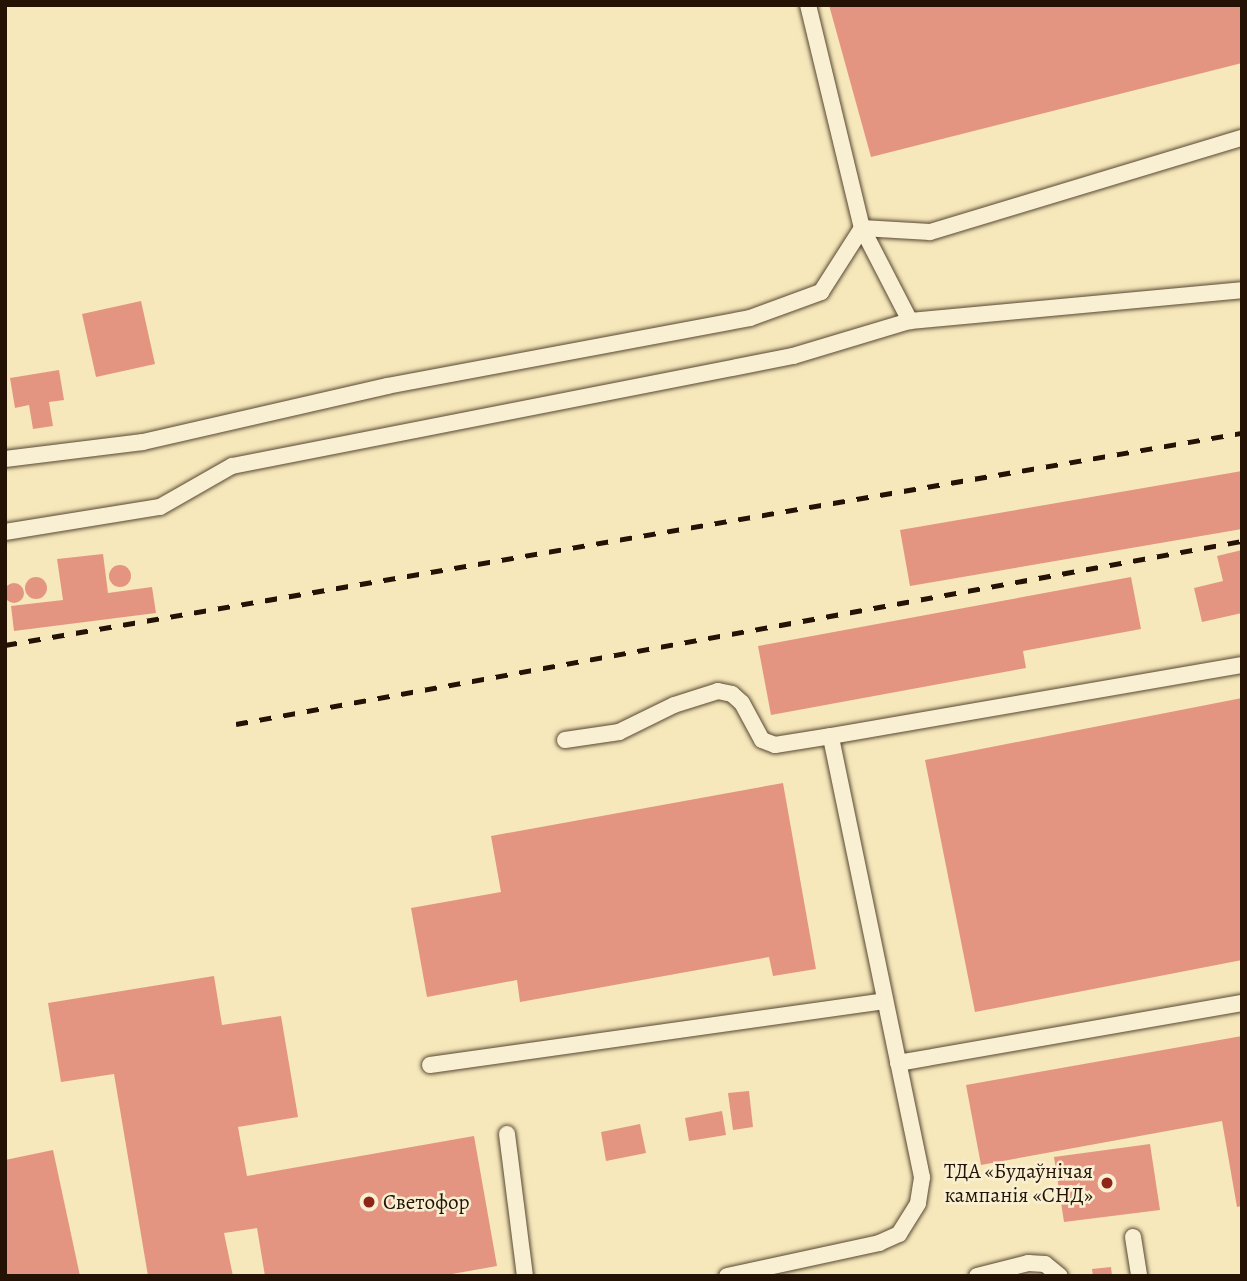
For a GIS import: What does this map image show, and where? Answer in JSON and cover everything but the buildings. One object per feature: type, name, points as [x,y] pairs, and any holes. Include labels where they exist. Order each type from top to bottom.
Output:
[{"type":"lane","points":[[808,5],[862,228],[910,321]]},
{"type":"lane","points":[[862,228],[930,232],[1242,138]]},
{"type":"lane","points":[[5,458],[143,442],[387,386],[750,318],[821,292],[862,228]]},
{"type":"lane","points":[[5,532],[160,507],[232,466],[793,356],[910,321],[1242,290]]},
{"type":"lane","points":[[565,740],[619,732],[674,705],[718,691],[732,694],[742,703],[762,740],[787,744],[1242,665]]},
{"type":"lane","points":[[727,1276],[793,1269],[879,1243],[899,1234],[911,1220],[922,1177],[831,736]]},
{"type":"lane","points":[[430,1065],[886,1001]]},
{"type":"lane","points":[[898,1063],[1242,1003]]},
{"type":"lane","points":[[507,1134],[526,1276]]},
{"type":"lane","points":[[1133,1237],[1139,1276]]},
{"type":"lane","points":[[977,1276],[1028,1263],[1045,1264],[1060,1276]]},
{"type":"railway","points":[[5,645],[1242,433]]},
{"type":"railway","points":[[236,724],[1242,541]]},
{"type":"place","name":"ТДА «Будаўнічая кампанія «СНД»","points":[[1107,1183]]},
{"type":"place","name":"Светофор","points":[[369,1202]]}]
